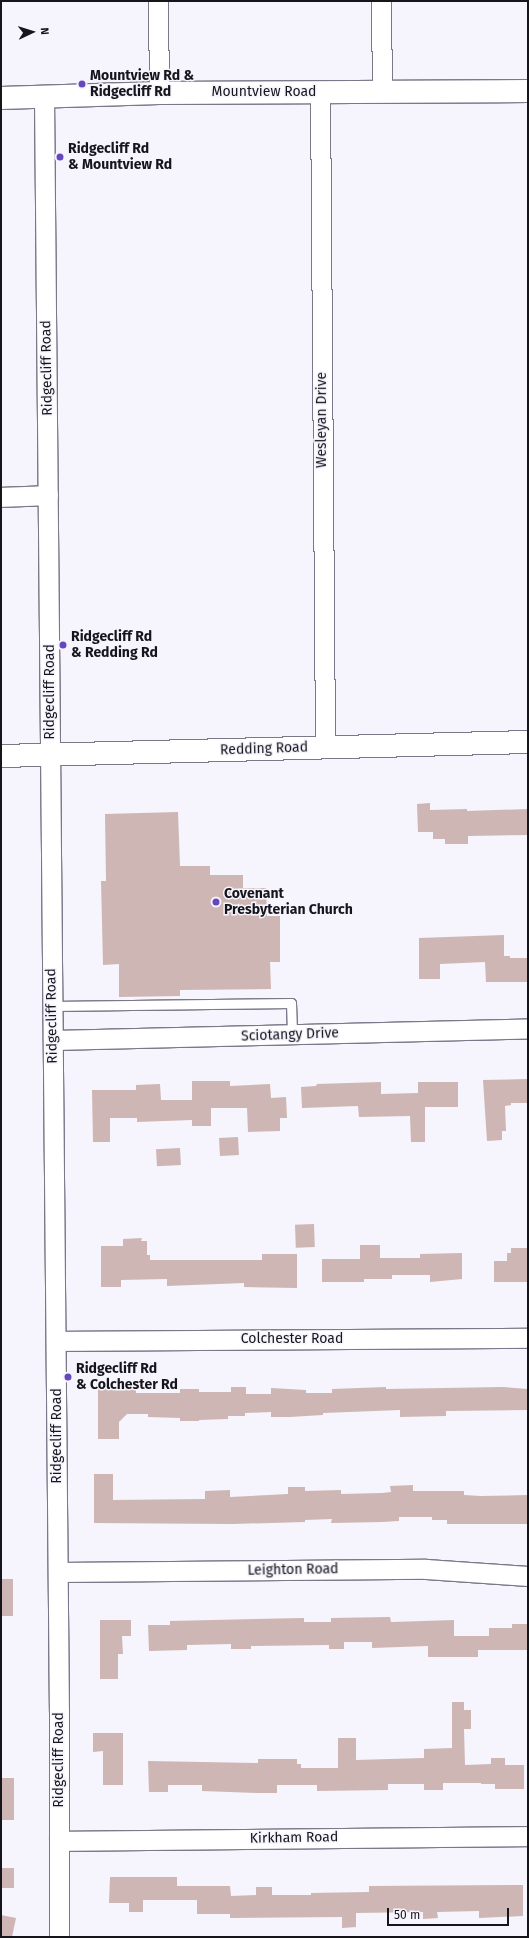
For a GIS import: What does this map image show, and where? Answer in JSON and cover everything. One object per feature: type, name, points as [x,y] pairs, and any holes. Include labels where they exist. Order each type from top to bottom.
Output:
[{"type":"street","points":[[158,1],[159,93]]},
{"type":"street","points":[[381,1],[382,91]]},
{"type":"street","name":"Mountview Road","points":[[1,98],[159,93],[528,91]]},
{"type":"street","name":"Wesleyan Drive","points":[[320,92],[325,747]]},
{"type":"street","name":"Ridgecliff Road","points":[[44,96],[58,1572],[59,1937]]},
{"type":"street","points":[[1,496],[48,495]]},
{"type":"street","name":"Redding Road","points":[[1,756],[528,742]]},
{"type":"street","name":"Sciotangy Drive","points":[[52,1040],[528,1028]]},
{"type":"street","name":"Colchester Road","points":[[56,1341],[528,1338]]},
{"type":"street","name":"Leighton Road","points":[[58,1572],[426,1569],[528,1576]]},
{"type":"street","name":"Kirkham Road","points":[[59,1841],[528,1836]]},
{"type":"lane","points":[[52,1006],[291,1002],[292,1035]]},
{"type":"building","points":[[430,803],[430,810],[467,809],[467,811],[528,809],[528,835],[468,836],[468,844],[445,844],[445,839],[433,839],[433,832],[418,832],[417,804]]},
{"type":"building","name":"Covenant Presbyterian Church","points":[[178,812],[180,866],[210,866],[210,875],[243,875],[243,888],[266,888],[267,916],[280,916],[280,962],[270,962],[271,989],[180,990],[180,996],[119,997],[119,964],[103,965],[101,881],[106,881],[105,814]]},
{"type":"building","points":[[504,935],[504,956],[510,956],[510,958],[528,958],[528,982],[486,982],[485,962],[440,964],[440,979],[419,979],[419,938]]},
{"type":"building","points":[[528,1079],[528,1103],[511,1103],[511,1105],[505,1106],[506,1131],[502,1131],[502,1140],[487,1141],[483,1080]]},
{"type":"building","points":[[192,1081],[230,1081],[230,1086],[270,1084],[271,1098],[286,1097],[287,1118],[280,1118],[280,1131],[248,1132],[247,1108],[211,1108],[211,1126],[192,1126],[192,1120],[137,1122],[137,1118],[110,1118],[110,1142],[93,1142],[92,1090],[136,1090],[136,1085],[160,1084],[161,1100],[192,1100]]},
{"type":"building","points":[[381,1082],[381,1094],[418,1093],[418,1082],[458,1082],[458,1107],[425,1107],[425,1142],[411,1142],[410,1116],[359,1117],[358,1106],[302,1108],[301,1087],[316,1086],[317,1084]]},
{"type":"building","points":[[238,1137],[239,1155],[220,1156],[219,1138]]},
{"type":"building","points":[[180,1148],[181,1165],[157,1166],[156,1149]]},
{"type":"building","points":[[314,1224],[315,1247],[296,1248],[295,1225]]},
{"type":"building","points":[[142,1238],[141,1241],[147,1241],[147,1255],[150,1255],[150,1260],[262,1260],[262,1254],[297,1254],[297,1288],[244,1287],[244,1283],[167,1286],[167,1279],[121,1280],[121,1287],[101,1287],[101,1246],[123,1246],[123,1239]]},
{"type":"building","points":[[360,1245],[380,1245],[380,1258],[420,1258],[420,1254],[462,1253],[462,1279],[430,1282],[430,1275],[392,1275],[392,1279],[364,1279],[364,1282],[322,1282],[322,1259],[360,1259]]},
{"type":"building","points":[[511,1248],[528,1248],[528,1282],[494,1282],[494,1261],[507,1261],[507,1253],[511,1253]]},
{"type":"building","points":[[231,1387],[246,1387],[246,1394],[271,1394],[271,1388],[306,1390],[306,1393],[332,1393],[332,1389],[386,1387],[386,1389],[503,1387],[528,1389],[528,1410],[446,1411],[446,1416],[400,1417],[400,1410],[323,1413],[323,1415],[290,1417],[271,1417],[271,1412],[245,1413],[245,1416],[228,1416],[228,1419],[199,1421],[180,1421],[180,1418],[148,1417],[148,1414],[127,1414],[119,1422],[119,1439],[98,1439],[98,1388],[136,1388],[136,1393],[180,1393],[180,1389],[199,1389],[199,1392],[231,1392]]},
{"type":"building","points":[[94,1474],[113,1474],[113,1500],[205,1499],[205,1491],[230,1490],[230,1497],[288,1494],[288,1487],[305,1487],[305,1491],[341,1490],[341,1494],[382,1493],[391,1492],[390,1486],[413,1485],[413,1491],[464,1491],[464,1495],[481,1496],[528,1495],[528,1524],[447,1524],[447,1520],[432,1520],[432,1517],[399,1517],[399,1521],[383,1522],[331,1523],[332,1519],[305,1520],[305,1522],[232,1524],[94,1523]]},
{"type":"building","points":[[1,1579],[13,1579],[13,1616],[1,1616]]},
{"type":"building","points":[[390,1617],[391,1622],[454,1620],[454,1636],[489,1636],[489,1628],[512,1628],[512,1624],[528,1624],[528,1650],[478,1650],[478,1657],[428,1657],[428,1646],[372,1648],[372,1642],[344,1642],[344,1649],[329,1649],[329,1645],[251,1646],[251,1649],[231,1649],[231,1644],[187,1645],[187,1650],[149,1651],[148,1625],[170,1625],[170,1621],[304,1618],[304,1622],[331,1622],[331,1618]]},
{"type":"building","points":[[100,1620],[131,1620],[131,1636],[122,1636],[123,1654],[118,1654],[118,1679],[100,1679]]},
{"type":"building","points":[[452,1702],[464,1702],[464,1710],[471,1710],[471,1729],[464,1729],[465,1765],[491,1764],[491,1758],[505,1758],[505,1765],[524,1765],[524,1789],[495,1789],[495,1784],[443,1783],[443,1790],[424,1790],[424,1784],[388,1784],[388,1790],[317,1791],[317,1785],[277,1785],[277,1793],[258,1793],[202,1791],[202,1785],[168,1785],[168,1792],[149,1792],[148,1761],[258,1763],[258,1759],[297,1759],[297,1764],[301,1764],[301,1768],[338,1768],[338,1738],[356,1738],[356,1760],[424,1758],[424,1749],[452,1748]]},
{"type":"building","points":[[93,1733],[123,1733],[123,1785],[103,1785],[103,1751],[93,1752]]},
{"type":"building","points":[[1,1778],[14,1778],[14,1820],[1,1820]]},
{"type":"building","points":[[1,1868],[14,1868],[14,1888],[1,1888]]},
{"type":"building","points":[[110,1877],[177,1877],[177,1886],[230,1886],[231,1896],[256,1895],[256,1887],[272,1887],[272,1895],[311,1895],[311,1893],[369,1892],[369,1886],[523,1885],[523,1916],[479,1918],[479,1911],[437,1912],[438,1918],[423,1919],[423,1912],[356,1913],[356,1927],[342,1928],[342,1917],[230,1918],[230,1914],[197,1914],[197,1900],[143,1900],[143,1912],[129,1912],[129,1903],[109,1903]]},
{"type":"building","points":[[1,1915],[16,1918],[12,1937],[1,1937]]},
{"type":"place","name":"Mountview Rd & Ridgecliff Rd","points":[[82,84]]},
{"type":"place","name":"Ridgecliff Rd & Mountview Rd","points":[[60,157]]},
{"type":"place","name":"Ridgecliff Rd & Redding Rd","points":[[63,645]]},
{"type":"place","name":"Covenant Presbyterian Church","points":[[216,902]]},
{"type":"place","name":"Ridgecliff Rd & Colchester Rd","points":[[68,1377]]}]
